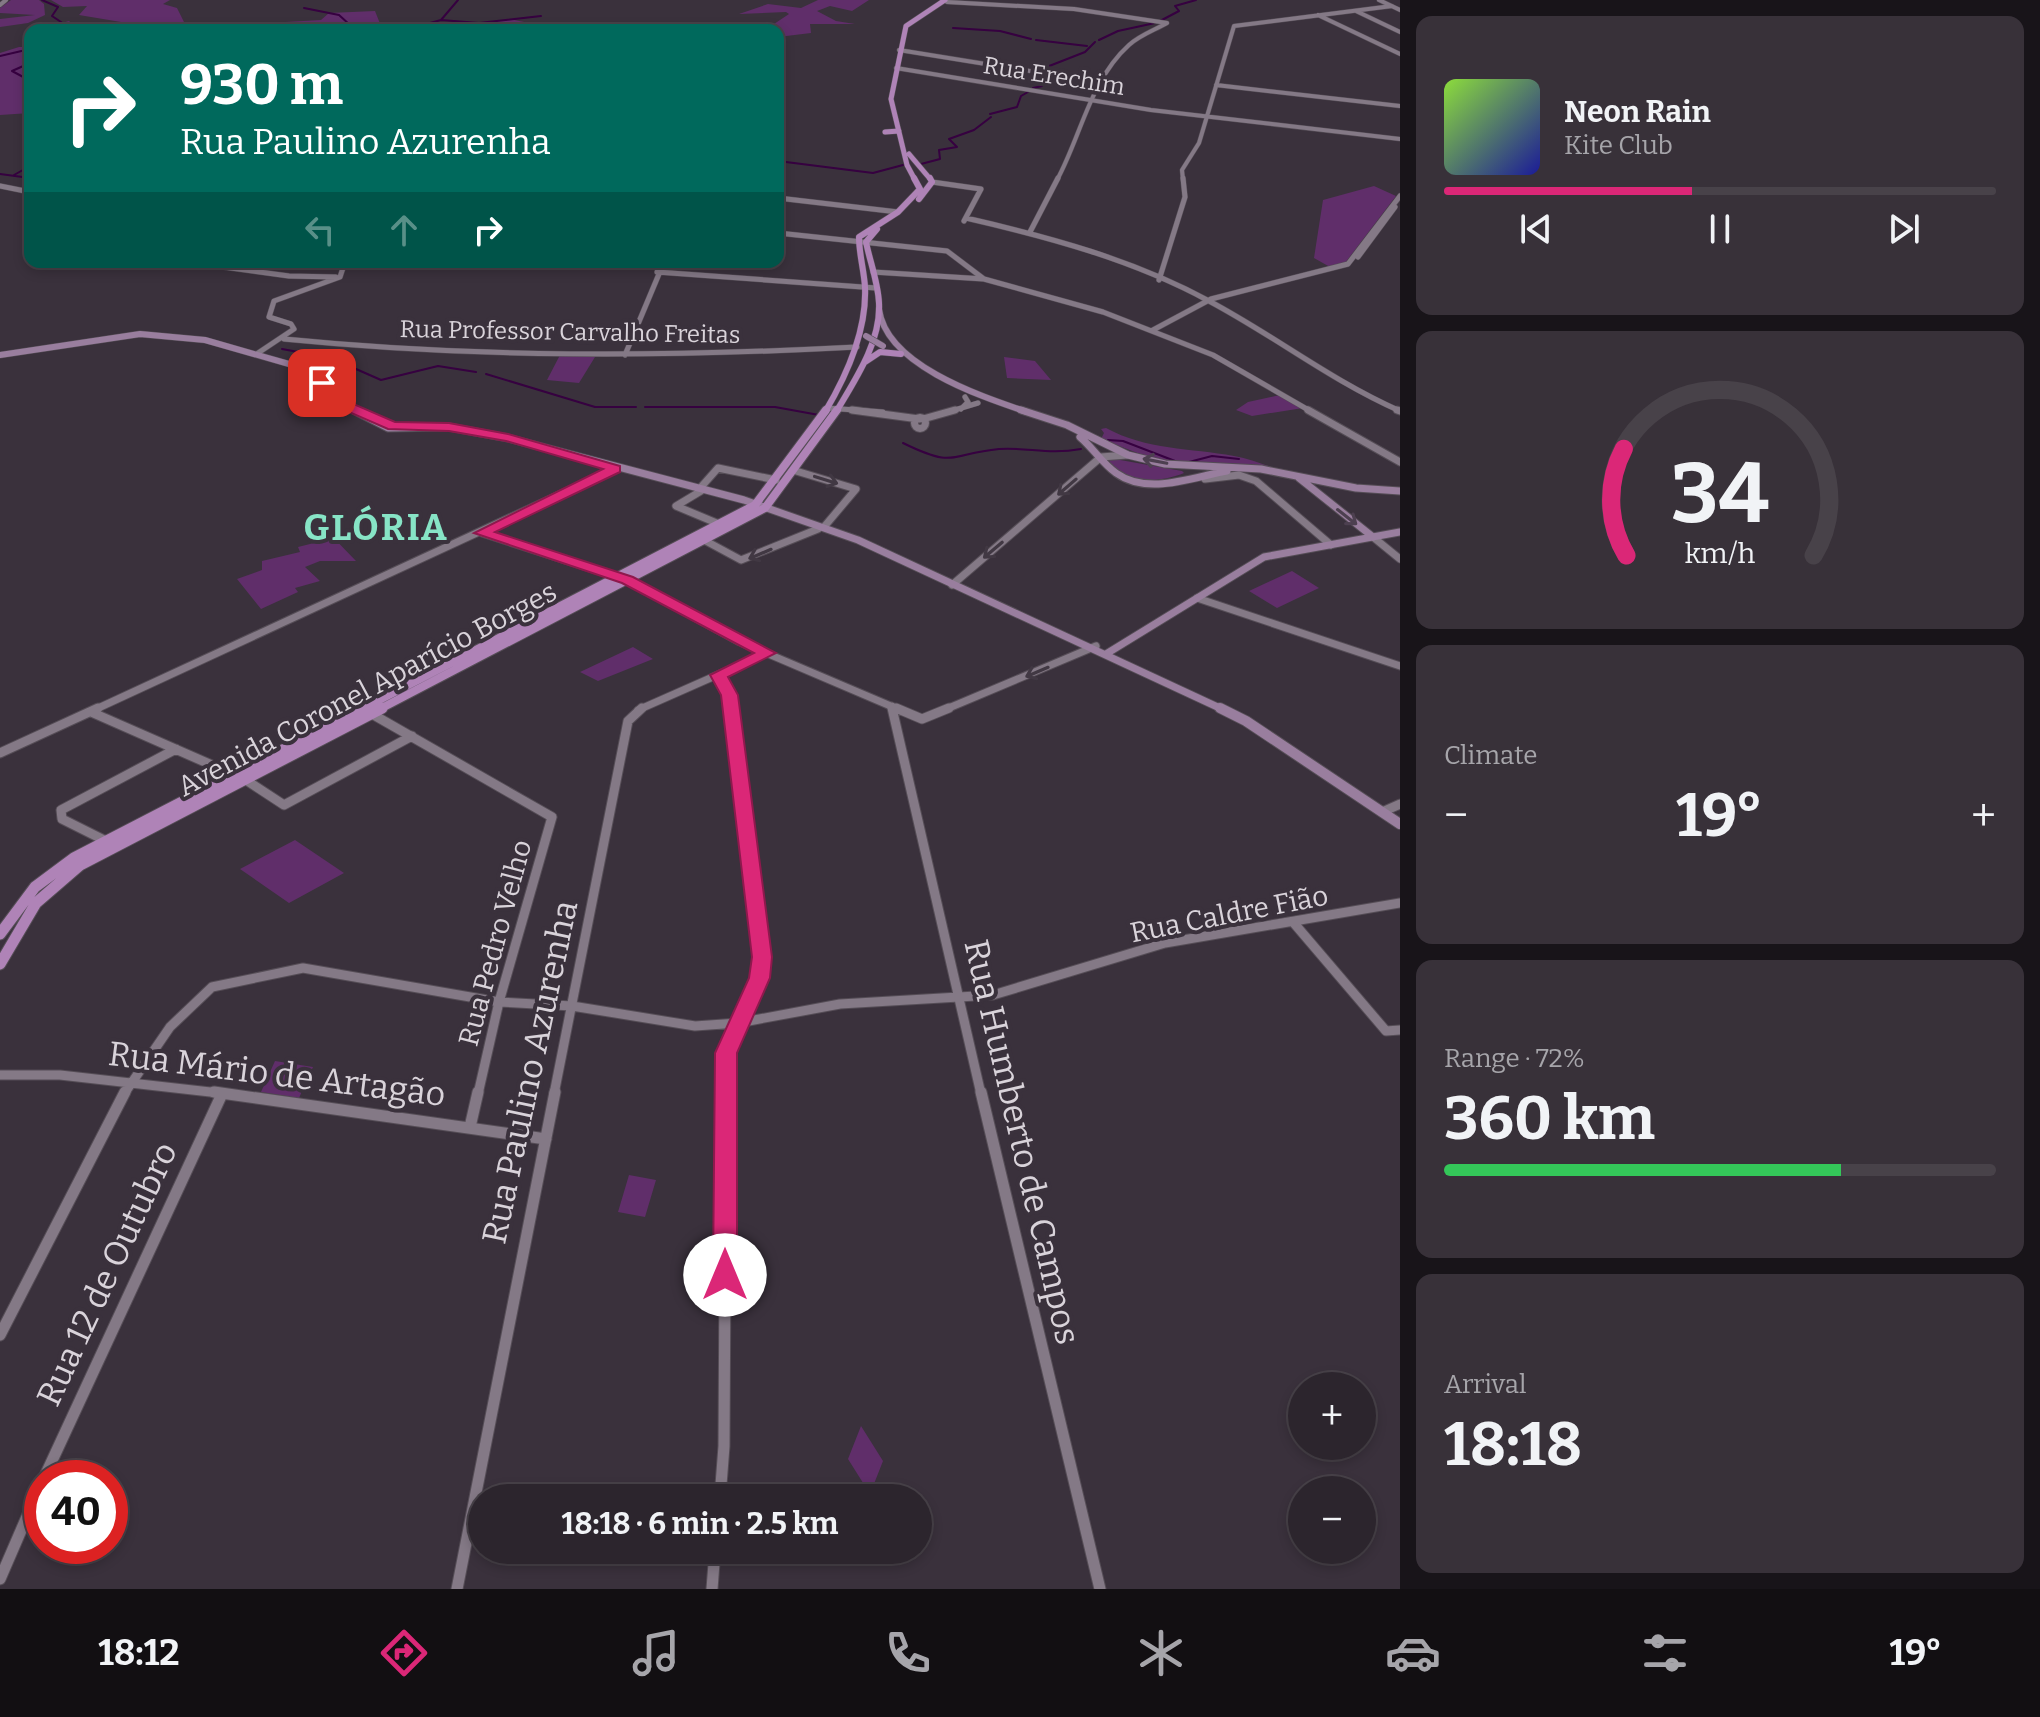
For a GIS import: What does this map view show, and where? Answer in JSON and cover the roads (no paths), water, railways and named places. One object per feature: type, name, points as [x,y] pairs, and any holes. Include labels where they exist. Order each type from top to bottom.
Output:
[{"type":"main road","points":[[834,408],[857,347],[863,316],[864,231],[898,212],[920,189],[910,170],[891,99],[906,26],[947,1]]},
{"type":"main road","points":[[898,68],[896,98],[902,136],[912,163],[923,169],[932,182]]},
{"type":"main road","points":[[885,132],[902,136]]},
{"type":"main road","points":[[910,170],[923,169]]},
{"type":"main road","points":[[916,179],[932,182]]},
{"type":"main road","points":[[862,242],[876,230],[904,215],[932,182]]},
{"type":"main road","points":[[862,242],[873,272],[881,326],[895,344],[960,389],[1067,425],[1128,455],[1183,466],[1242,467],[1400,494]]},
{"type":"main road","name":"Avenida Coronel Aparício Borges","points":[[0,934],[20,904],[45,878],[106,841],[622,578],[704,540],[758,508],[796,471],[860,366],[873,339],[879,309]]},
{"type":"main road","points":[[863,316],[864,332],[873,341],[898,352],[978,403],[1062,427],[1089,444],[1118,475],[1132,481],[1173,480],[1238,471],[1305,483],[1400,494]]},
{"type":"main road","points":[[0,355],[140,334],[201,339],[258,353],[311,374],[346,406],[391,429],[439,427]]},
{"type":"main road","points":[[860,366],[880,352],[898,352]]},
{"type":"main road","points":[[978,403],[994,402]]},
{"type":"main road","name":"Avenida Coronel Aparício Borges","points":[[0,964],[36,903],[68,873],[372,714],[719,524],[758,508],[776,480],[834,408]]},
{"type":"main road","points":[[364,416],[405,427]]},
{"type":"main road","points":[[391,429],[439,427],[525,446],[602,468],[652,475],[702,488],[821,528],[1095,647],[1246,721],[1400,824]]},
{"type":"main road","points":[[1173,480],[1190,475],[1183,466]]},
{"type":"main road","points":[[1296,476],[1373,537]]},
{"type":"main road","points":[[1108,653],[1264,557],[1400,532]]},
{"type":"street","points":[[0,5],[6,0]]},
{"type":"street","points":[[1379,0],[1400,10]]},
{"type":"street","points":[[947,1],[1093,12],[1167,23],[1130,44],[1104,83],[1030,232]]},
{"type":"street","points":[[1092,5],[1093,12]]},
{"type":"street","points":[[1159,280],[1185,197],[1182,170],[1194,153],[1201,135],[1231,31],[1243,23],[1392,6]]},
{"type":"street","points":[[1355,10],[1400,32]]},
{"type":"street","points":[[1318,14],[1400,53]]},
{"type":"street","points":[[902,50],[1104,83]]},
{"type":"street","name":"Rua Erechim","points":[[898,68],[1206,119],[1400,139]]},
{"type":"street","points":[[1216,85],[1400,106]]},
{"type":"street","points":[[932,182],[981,189],[964,220],[1030,232],[1078,246],[1209,301],[1350,389],[1400,411]]},
{"type":"street","points":[[0,186],[24,191]]},
{"type":"street","points":[[784,198],[898,212]]},
{"type":"street","points":[[1153,330],[1209,301],[1350,264],[1400,198]]},
{"type":"street","points":[[784,234],[947,251],[984,279]]},
{"type":"street","points":[[230,268],[280,275],[340,277]]},
{"type":"street","points":[[340,277],[343,268]]},
{"type":"street","points":[[625,355],[660,268]]},
{"type":"street","points":[[657,272],[876,288]]},
{"type":"street","points":[[873,272],[984,279],[1094,309],[1153,330],[1213,355],[1400,462]]},
{"type":"street","points":[[258,353],[284,339],[294,329],[291,324],[269,317],[274,301],[340,277]]},
{"type":"street","name":"Rua Professor Carvalho Freitas","points":[[284,339],[365,348],[625,355],[857,347]]},
{"type":"street","points":[[961,409],[968,402],[965,397]]},
{"type":"street","points":[[834,408],[901,415],[921,421],[978,403]]},
{"type":"street","points":[[834,408],[851,410]]},
{"type":"street","points":[[953,584],[1101,457],[1128,455]]},
{"type":"street","points":[[719,524],[676,506],[702,488],[718,468],[776,480]]},
{"type":"street","points":[[0,753],[615,469]]},
{"type":"street","points":[[704,540],[741,560],[821,528],[856,489],[796,471]]},
{"type":"street","points":[[1173,480],[1229,475],[1251,478],[1331,545]]},
{"type":"street","points":[[482,533],[622,578],[767,653],[926,719],[1095,647]]},
{"type":"street","points":[[1373,537],[1400,559]]},
{"type":"street","points":[[1197,598],[1400,666]]},
{"type":"street","name":"Rua Paulino Azurenha","points":[[457,1589],[629,717],[639,709],[767,653]]},
{"type":"street","points":[[718,675],[730,695],[762,957],[759,978],[729,1041],[725,1061],[724,1432],[721,1484]]},
{"type":"street","name":"Rua Humberto de Campos","points":[[892,706],[917,826],[1100,1589]]},
{"type":"street","points":[[91,712],[246,780],[284,805],[412,736]]},
{"type":"street","points":[[372,714],[412,736]]},
{"type":"street","name":"Rua Pedro Velho","points":[[412,736],[552,817],[499,1002],[470,1127]]},
{"type":"street","points":[[106,841],[62,819],[61,810],[176,749]]},
{"type":"street","points":[[1382,812],[1400,804]]},
{"type":"street","name":"Rua Caldre Fião","points":[[0,1335],[130,1082],[170,1027],[193,1003],[212,987],[228,981],[303,968],[499,1002],[572,1006],[680,1026],[738,1023],[840,1004],[961,1000],[1069,975],[1165,943],[1400,903]]},
{"type":"street","points":[[1293,922],[1386,1031],[1400,1030]]},
{"type":"street","name":"Rua Mário de Artagão","points":[[0,1075],[130,1082],[546,1139]]},
{"type":"street","name":"Rua 12 de Outubro","points":[[52,1460],[222,1094]]},
{"type":"street","name":"Rua 12 de Outubro","points":[[0,1579],[24,1524]]},
{"type":"street","points":[[712,1589],[714,1564]]},
{"type":"waterway","points":[[42,0],[58,7],[52,16],[64,24]]},
{"type":"waterway","points":[[441,20],[458,0]]},
{"type":"waterway","points":[[1160,21],[1179,11],[1175,6],[1196,0]]},
{"type":"waterway","points":[[304,8],[339,15],[349,24]]},
{"type":"waterway","points":[[441,20],[479,23],[541,16]]},
{"type":"waterway","points":[[426,24],[441,20]]},
{"type":"waterway","points":[[1099,40],[1118,31],[1155,23]]},
{"type":"waterway","points":[[953,28],[1000,31],[1031,39]]},
{"type":"waterway","points":[[1036,40],[1087,46]]},
{"type":"waterway","points":[[1039,70],[1085,52],[1095,42]]},
{"type":"waterway","points":[[0,56],[24,50]]},
{"type":"waterway","points":[[24,66],[12,71],[24,77]]},
{"type":"waterway","points":[[1033,88],[1042,86],[1047,79],[1042,74]]},
{"type":"waterway","points":[[990,114],[1017,107],[1021,96],[1028,92]]},
{"type":"waterway","points":[[921,164],[940,159],[939,150],[957,147],[949,139],[974,130],[991,117]]},
{"type":"waterway","points":[[784,162],[873,173],[903,165]]},
{"type":"waterway","points":[[14,175],[24,169]]},
{"type":"waterway","points":[[0,174],[24,177]]},
{"type":"waterway","points":[[282,349],[331,358],[381,380],[438,366],[476,372]]},
{"type":"waterway","points":[[486,374],[595,407],[636,407]]},
{"type":"waterway","points":[[645,407],[775,407],[819,415]]},
{"type":"waterway","points":[[1108,440],[1123,441],[1175,461]]},
{"type":"waterway","points":[[903,443],[943,458],[999,449],[1081,449]]},
{"type":"waterway","points":[[1189,462],[1212,456],[1239,459]]},
{"type":"district","name":"GLÓRIA","points":[[376,528]]}]
